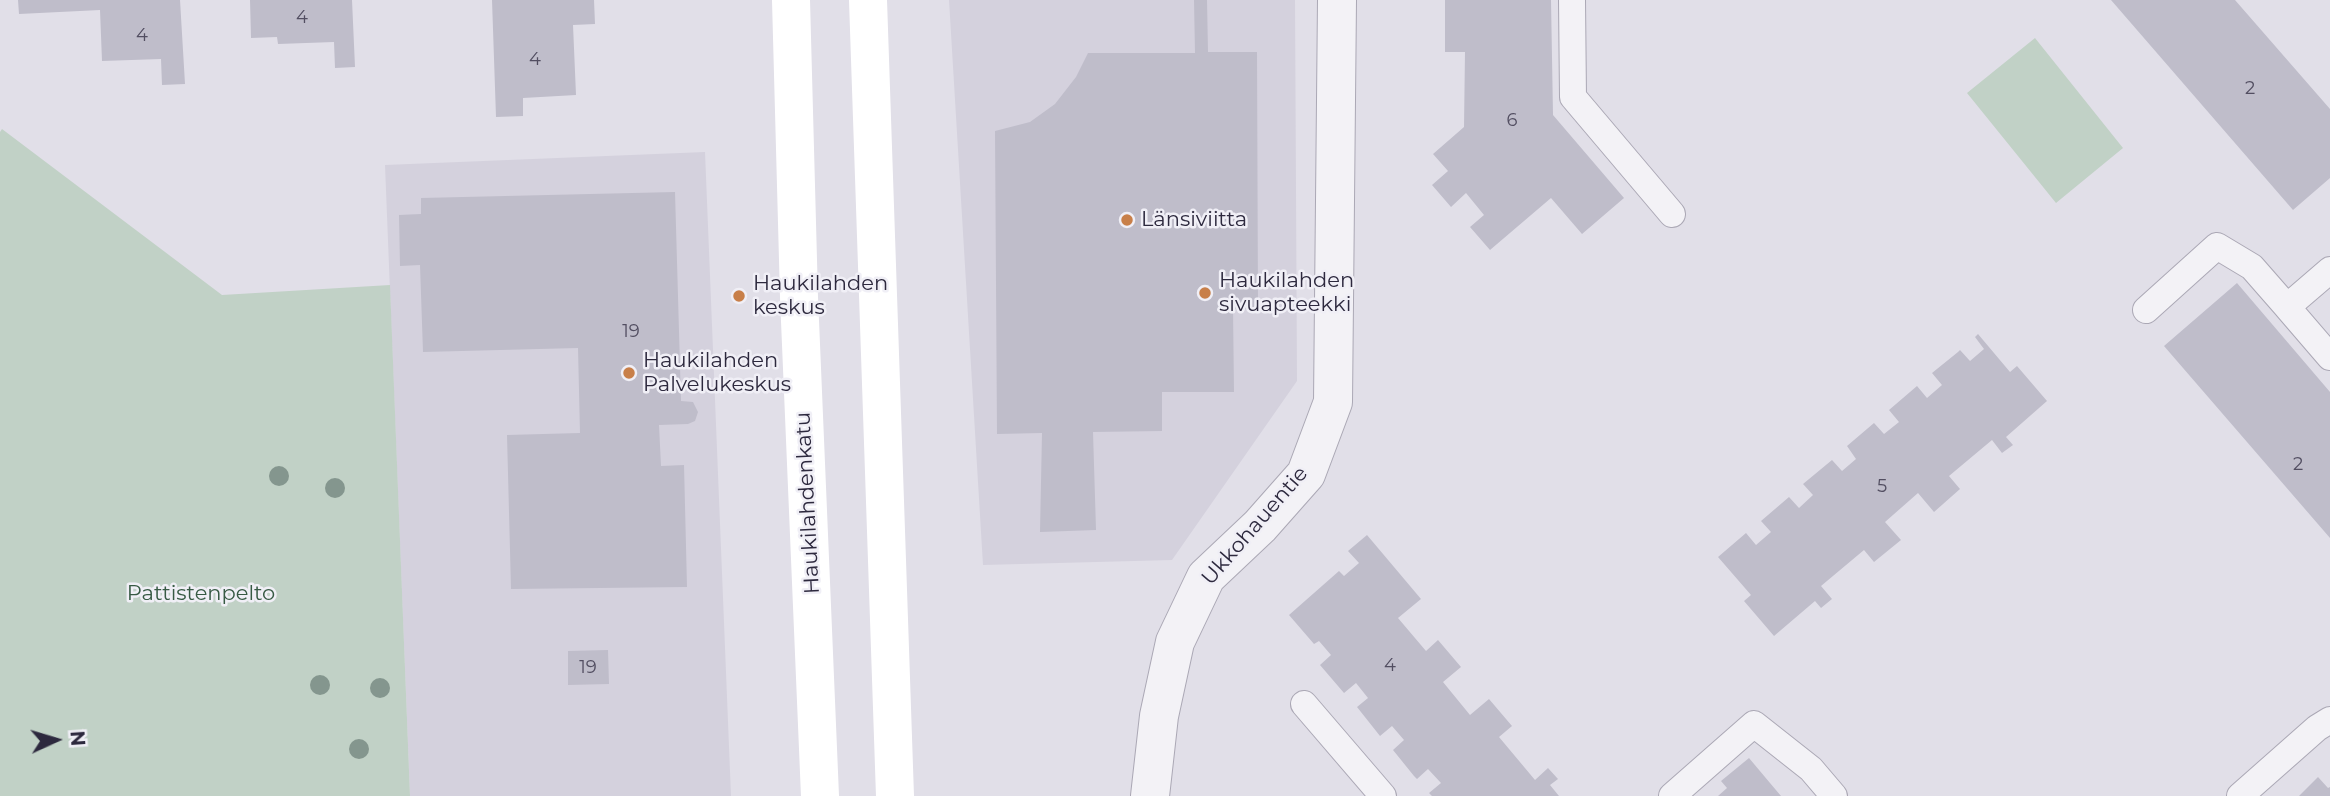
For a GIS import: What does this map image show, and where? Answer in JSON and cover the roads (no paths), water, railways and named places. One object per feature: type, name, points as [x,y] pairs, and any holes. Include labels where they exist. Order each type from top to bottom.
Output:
[{"type":"main road","name":"Haukilahdenkatu","points":[[791,0],[799,297],[820,796]]},
{"type":"main road","points":[[868,0],[895,796]]},
{"type":"street","name":"Ukkohauentie","points":[[1150,796],[1158,716],[1175,642],[1206,577],[1260,526],[1306,474],[1334,402],[1337,0]]},
{"type":"lane","points":[[1572,0],[1573,97],[1672,214]]},
{"type":"lane","points":[[2146,310],[2217,246],[2252,267],[2330,357]]},
{"type":"lane","points":[[2287,307],[2330,270]]},
{"type":"lane","points":[[1304,704],[1383,796]]},
{"type":"lane","points":[[2240,796],[2317,728],[2330,720]]},
{"type":"lane","points":[[1672,796],[1754,724],[1811,769],[1834,796]]},
{"type":"place","name":"Länsiviitta","points":[[1127,220]]},
{"type":"place","name":"Haukilahden sivuapteekki","points":[[1205,293]]},
{"type":"place","name":"Haukilahden keskus","points":[[739,296]]},
{"type":"place","name":"Haukilahden Palvelukeskus","points":[[629,373]]},
{"type":"park label","name":"Pattistenpelto","points":[[201,594]]}]
